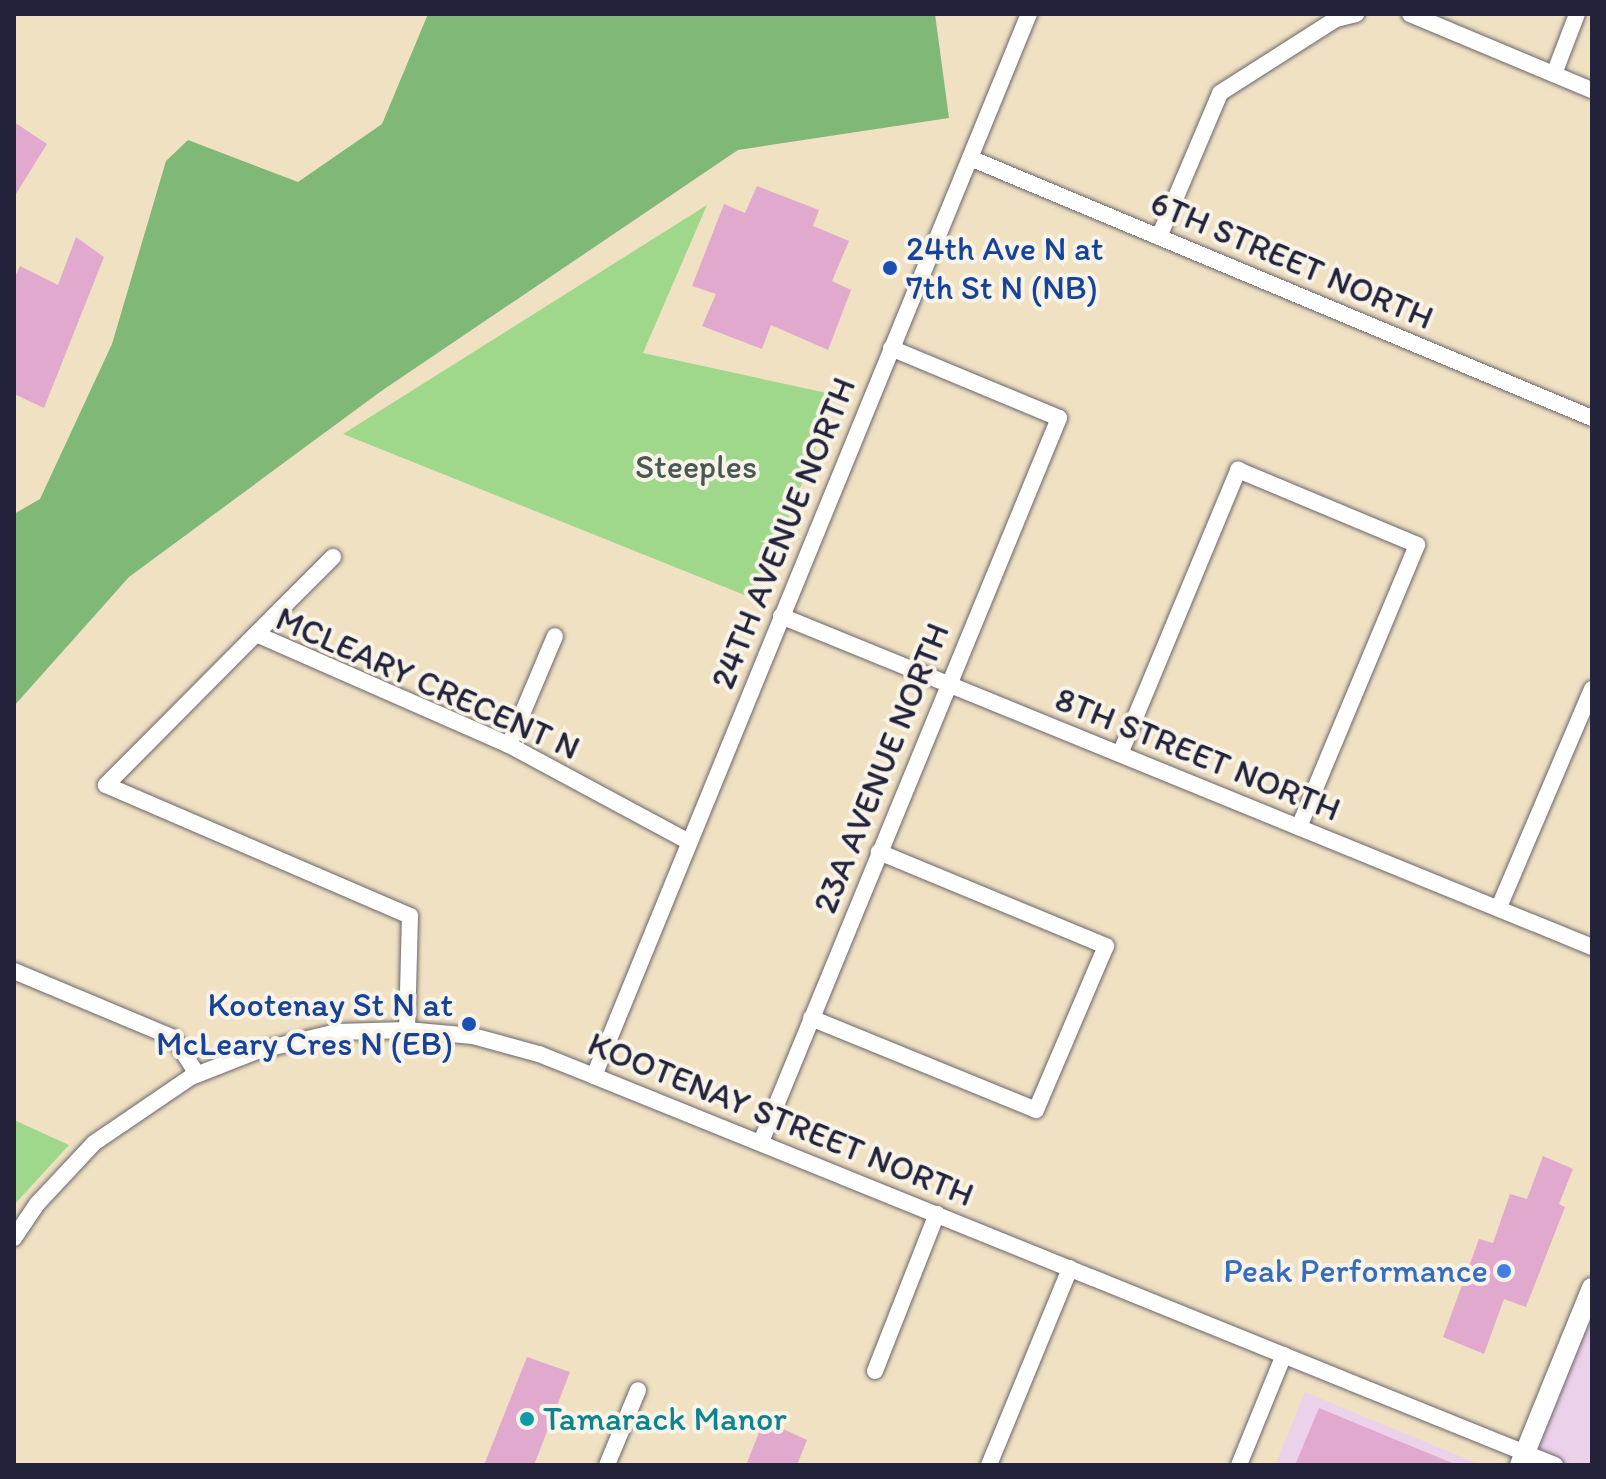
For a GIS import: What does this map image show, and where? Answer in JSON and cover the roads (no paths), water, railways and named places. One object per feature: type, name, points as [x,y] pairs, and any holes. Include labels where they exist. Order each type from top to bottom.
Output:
[{"type":"main road","points":[[1523,1459],[1592,1288]]},
{"type":"street","name":"24TH AVENUE NORTH","points":[[594,1076],[1029,14]]},
{"type":"street","points":[[1159,237],[1220,93],[1336,19],[1356,14]]},
{"type":"street","points":[[1410,14],[1592,90]]},
{"type":"street","points":[[1554,74],[1577,14]]},
{"type":"street","name":"6TH STREET NORTH","points":[[970,158],[1592,418]]},
{"type":"street","name":"23A AVENUE NORTH","points":[[761,1142],[1059,418],[891,348]]},
{"type":"street","points":[[1120,754],[1238,470],[1417,545],[1299,827]]},
{"type":"street","points":[[256,634],[333,557]]},
{"type":"street","name":"8TH STREET NORTH","points":[[781,616],[1592,947]]},
{"type":"street","name":"MCLEARY CRECENT N","points":[[407,1030],[410,916],[106,785],[256,634],[509,745],[689,842]]},
{"type":"street","points":[[509,745],[555,636]]},
{"type":"street","points":[[1499,907],[1592,689]]},
{"type":"street","points":[[811,1018],[1036,1110],[1106,946],[879,852]]},
{"type":"street","points":[[14,971],[174,1038],[197,1074]]},
{"type":"street","name":"KOOTENAY STREET NORTH","points":[[14,1238],[37,1204],[94,1143],[197,1074],[257,1051],[337,1032],[407,1030],[473,1036],[539,1054],[761,1142],[1284,1355],[1523,1459],[1555,1465]]},
{"type":"street","points":[[875,1371],[937,1214]]},
{"type":"street","points":[[989,1465],[1070,1268]]},
{"type":"street","points":[[1239,1465],[1284,1355]]},
{"type":"street","points":[[607,1465],[638,1390]]},
{"type":"place","name":"24th Ave N at 7th St N (NB)","points":[[890,268]]},
{"type":"place","name":"Kootenay St N at McLeary Cres N (EB)","points":[[469,1024]]},
{"type":"place","name":"Peak Performance","points":[[1504,1271]]},
{"type":"place","name":"Tamarack Manor","points":[[527,1419]]},
{"type":"park label","name":"Steeples","points":[[696,467]]}]
